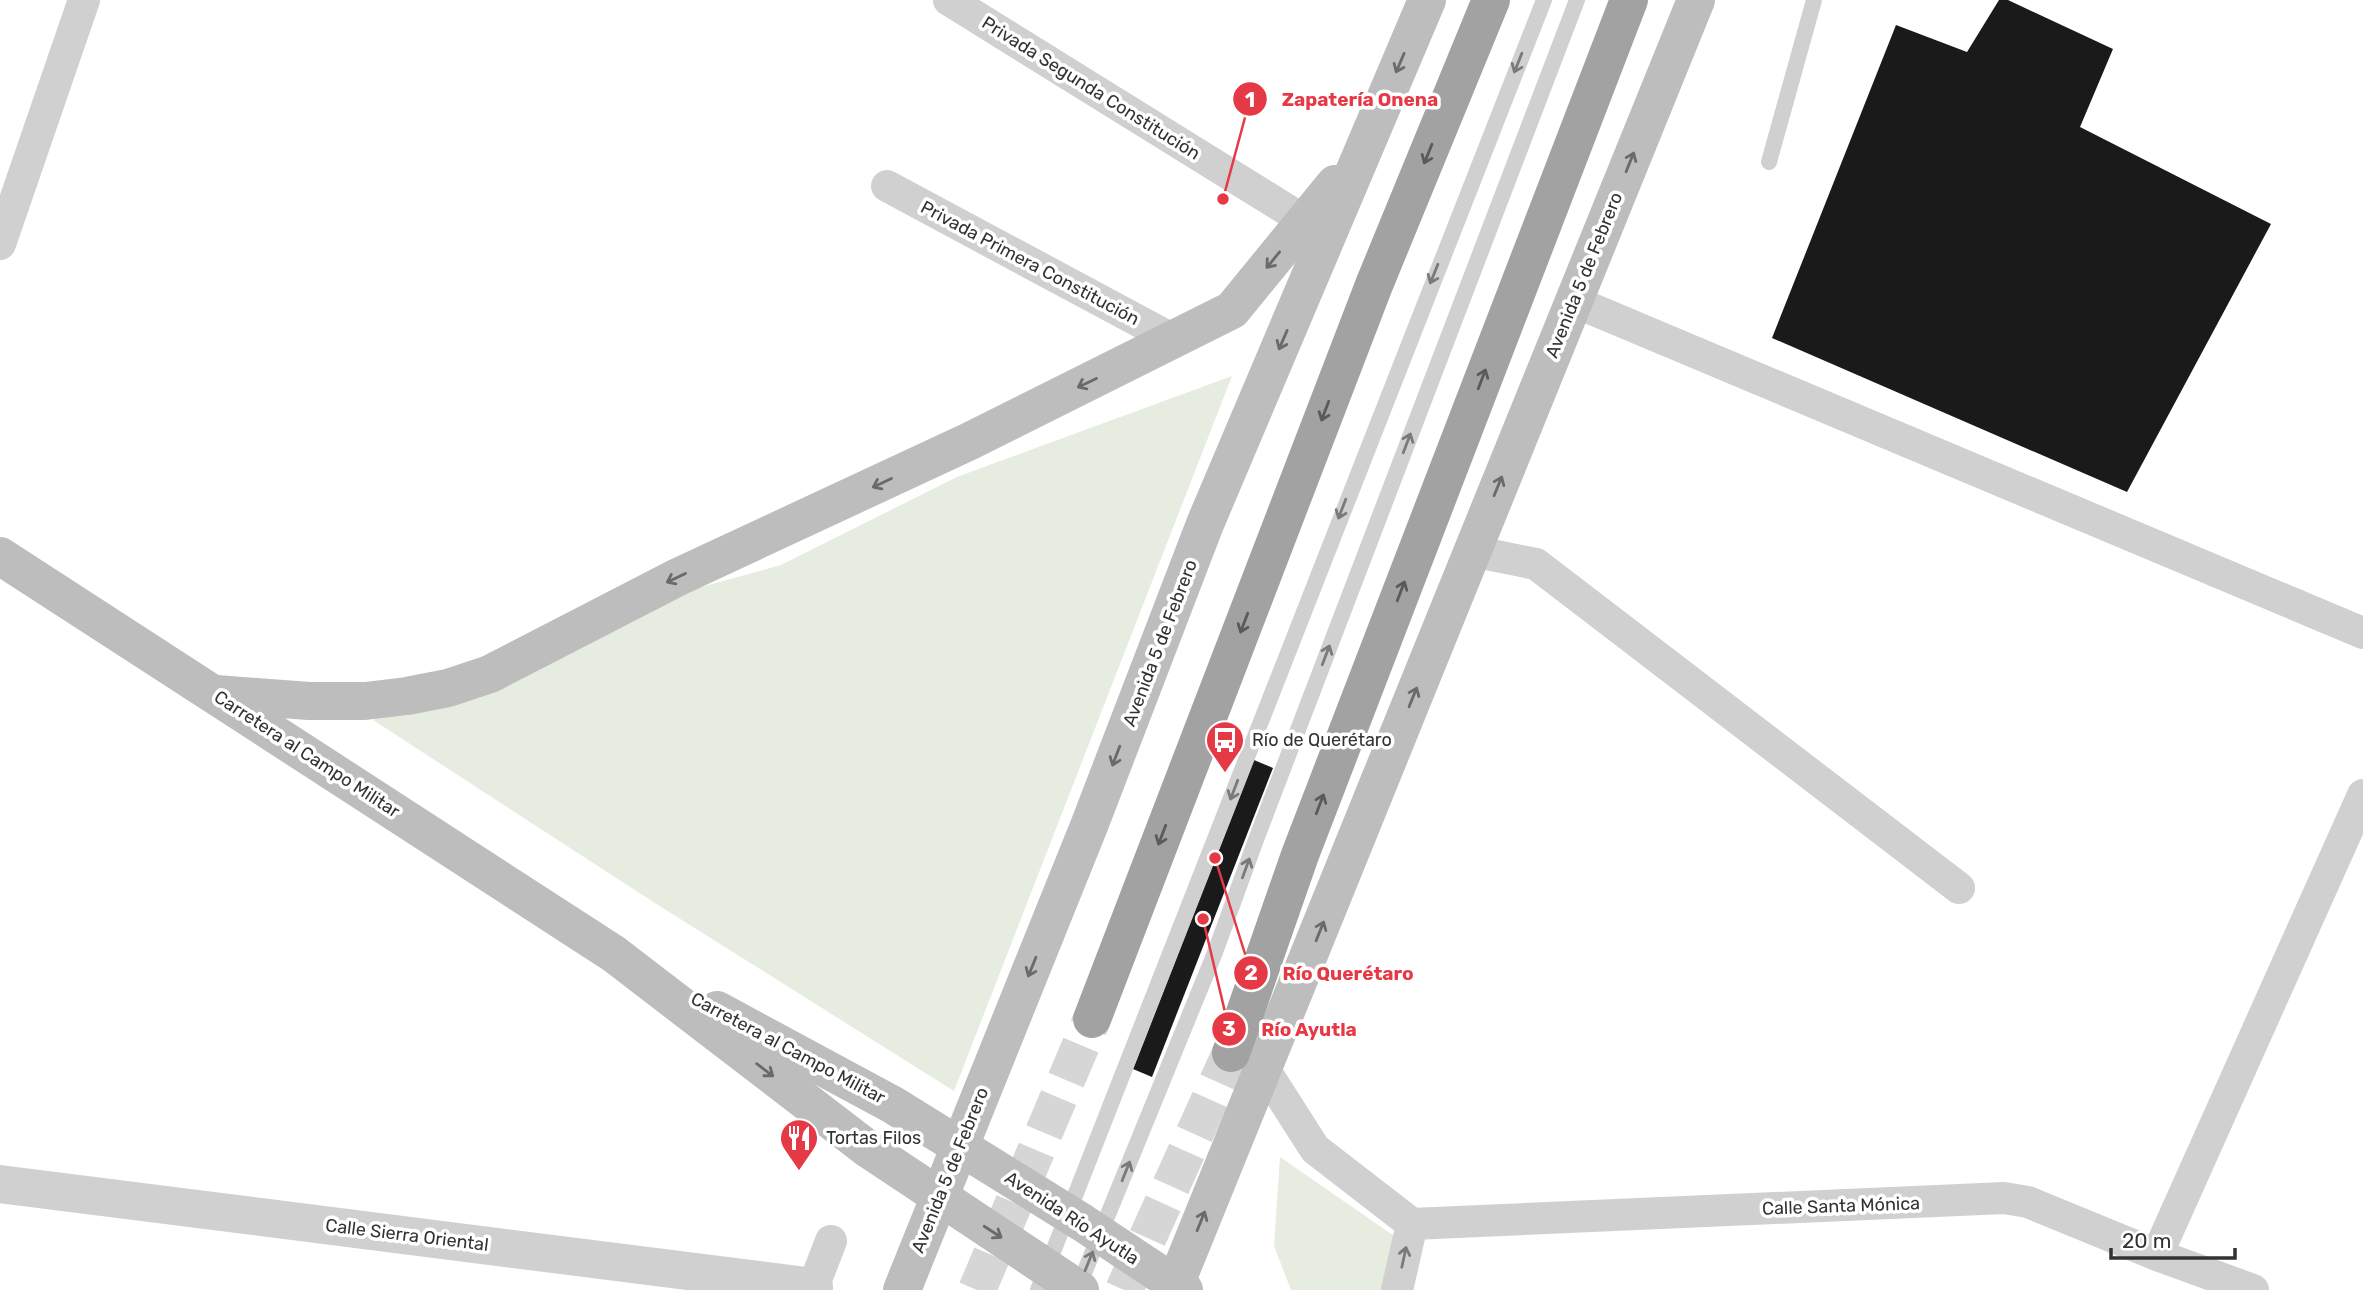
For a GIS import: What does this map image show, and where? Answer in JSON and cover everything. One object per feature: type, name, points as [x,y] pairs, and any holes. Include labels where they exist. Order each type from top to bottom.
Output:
[{"type":"highway","points":[[1092,1019],[1374,285],[1491,0]]},
{"type":"highway","name":"Avenida 5 de Febrero","points":[[1248,1061],[1310,829],[1629,0]]},
{"type":"highway","points":[[1598,78],[1655,0]]},
{"type":"main road","name":"Avenida 5 de Febrero","points":[[902,1290],[1089,826],[1205,524],[1427,0]]},
{"type":"main road","name":"Avenida 5 de Febrero","points":[[1178,1288],[1248,1061],[1472,551],[1696,0]]},
{"type":"main road","points":[[216,695],[309,701],[365,701],[448,688],[490,674],[678,577],[970,441],[1232,310],[1363,150]]},
{"type":"main road","name":"Carretera al Campo Militar","points":[[0,556],[614,954],[868,1149],[939,1197]]},
{"type":"main road","name":"Carretera al Campo Militar","points":[[614,954],[893,1105],[960,1146]]},
{"type":"main road","name":"Avenida Río Ayutla","points":[[960,1146],[1100,1234],[1178,1288]]},
{"type":"main road","points":[[939,1197],[1042,1279],[1078,1289]]},
{"type":"street","points":[[0,244],[84,0]]},
{"type":"street","name":"Privada Segunda Constitución","points":[[949,0],[1305,220]]},
{"type":"street","name":"Privada Primera Constitución","points":[[887,186],[1174,340]]},
{"type":"street","points":[[1573,301],[2363,633]]},
{"type":"street","points":[[1472,551],[1536,564],[1959,888]]},
{"type":"street","points":[[2157,1255],[2363,795]]},
{"type":"street","points":[[1248,1061],[1315,1149],[1412,1224],[1397,1290]]},
{"type":"street","name":"Calle Sierra Oriental","points":[[0,1184],[813,1288]]},
{"type":"street","name":"Calle Santa Mónica","points":[[1412,1224],[2004,1198],[2028,1202],[2157,1255],[2253,1290]]},
{"type":"street","points":[[813,1288],[831,1241]]},
{"type":"lane","points":[[1042,1279],[1409,335],[1544,0]]},
{"type":"lane","points":[[1078,1289],[1214,955],[1577,0]]},
{"type":"lane","points":[[1769,162],[1814,0]]},
{"type":"shaded area","points":[[1232,376],[954,1091],[658,905],[373,720],[603,614],[781,565],[957,477]]},
{"type":"shaded area","points":[[1280,1157],[1397,1238],[1381,1290],[1291,1290],[1274,1246]]},
{"type":"building","points":[[1999,0],[2008,0],[2113,49],[2080,127],[2271,224],[2127,492],[1772,338],[1896,25],[1967,52]]},
{"type":"building","points":[[1254,760],[1273,768],[1152,1077],[1133,1069]]},
{"type":"tunnel","points":[[977,1290],[1092,1019]]},
{"type":"tunnel","points":[[1124,1290],[1231,1053]]},
{"type":"place","name":"Zapatería Onena","points":[[1223,199]]},
{"type":"place","name":"Río de Querétaro","points":[[1225,774]]},
{"type":"place","name":"Río Querétaro","points":[[1215,858]]},
{"type":"place","name":"Río Ayutla","points":[[1203,919]]},
{"type":"place","name":"Tortas Filos","points":[[799,1172]]}]
